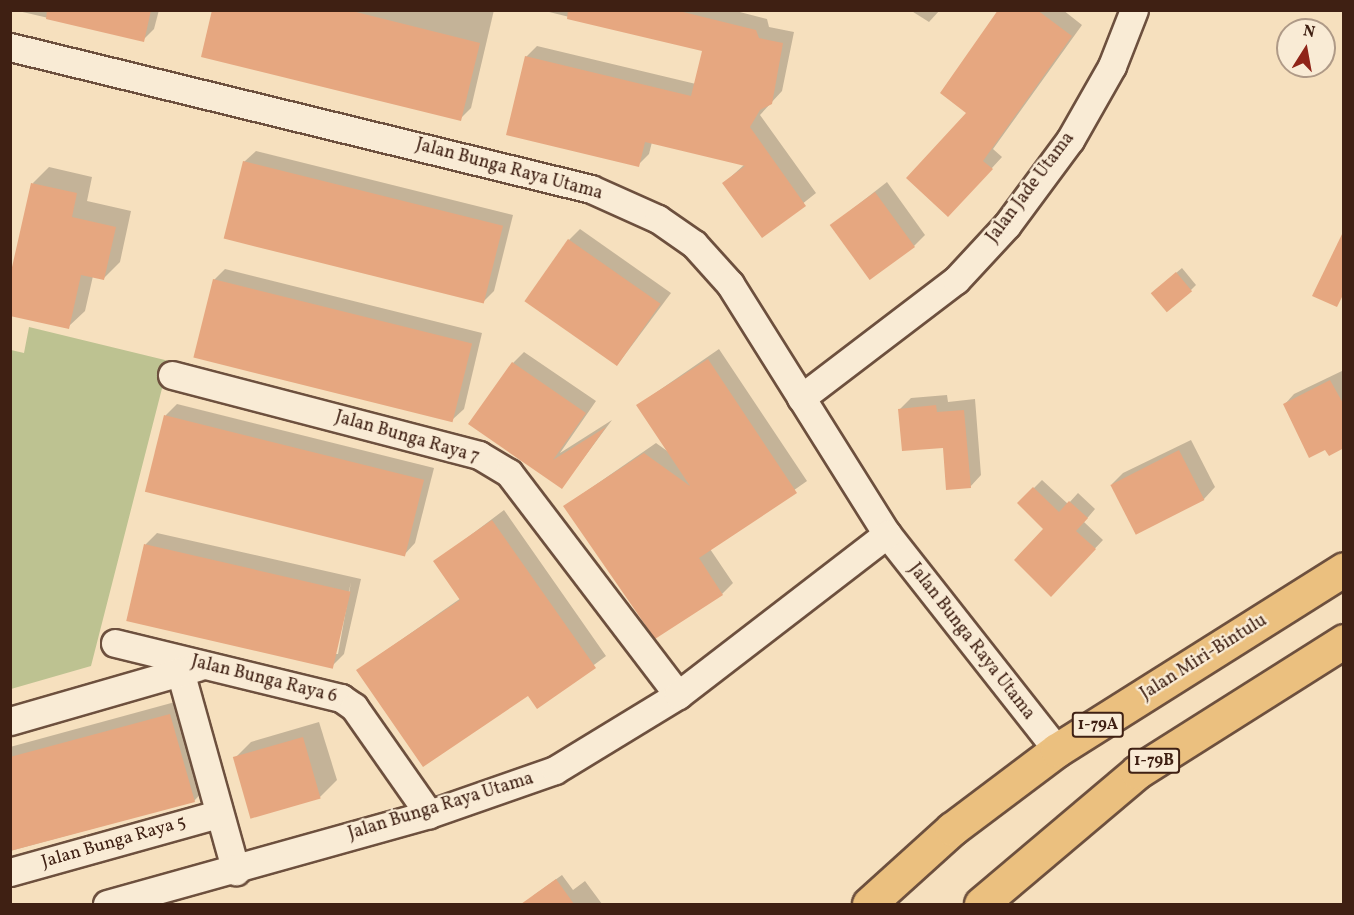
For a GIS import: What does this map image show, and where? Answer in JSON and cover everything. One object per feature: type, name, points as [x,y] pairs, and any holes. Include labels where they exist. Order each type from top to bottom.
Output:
[{"type":"highway","name":"Jalan Miri-Bintulu","points":[[869,904],[952,829],[1057,750],[1344,568]]},
{"type":"highway","name":"1-79B","points":[[981,904],[1137,772],[1344,641]]},
{"type":"street","name":"Jalan Jade Utama","points":[[801,398],[956,280],[1007,225],[1070,140],[1112,66],[1134,10]]},
{"type":"street","name":"Jalan Bunga Raya Utama","points":[[10,47],[591,189],[658,219],[694,244],[730,284],[887,534],[1057,750]]},
{"type":"street","name":"Jalan Bunga Raya 7","points":[[172,375],[479,455],[509,473],[678,694]]},
{"type":"street","name":"Jalan Bunga Raya Utama","points":[[107,904],[236,871],[272,857],[429,814],[555,770],[678,694],[887,534]]},
{"type":"street","name":"Jalan Bunga Raya 6","points":[[115,643],[341,698],[354,707],[429,814]]},
{"type":"street","points":[[10,720],[207,665]]},
{"type":"street","name":"Jalan Bunga Raya 6","points":[[180,671],[218,814],[236,871]]},
{"type":"street","name":"Jalan Bunga Raya 5","points":[[10,872],[218,814]]},
{"type":"green space","points":[[29,327],[169,361],[91,666],[11,689],[11,350],[24,353]]},
{"type":"building","points":[[47,10],[151,10],[144,42],[46,19]]},
{"type":"building","points":[[212,10],[348,10],[480,43],[461,121],[201,57]]},
{"type":"building","points":[[568,10],[675,10],[756,30],[759,38],[783,43],[772,104],[760,110],[750,127],[806,206],[762,238],[722,183],[745,166],[645,142],[639,167],[506,135],[525,56],[691,96],[702,51],[567,19]]},
{"type":"building","points":[[998,10],[1037,10],[1072,36],[983,161],[993,169],[948,217],[906,178],[966,113],[940,93]]},
{"type":"building","points":[[243,161],[503,226],[484,303],[224,239]]},
{"type":"building","points":[[31,183],[77,193],[72,217],[116,227],[104,280],[81,275],[69,329],[10,316],[10,276]]},
{"type":"building","points":[[875,192],[915,247],[870,280],[830,225]]},
{"type":"building","points":[[1344,230],[1344,293],[1337,307],[1312,296]]},
{"type":"building","points":[[568,239],[661,304],[617,366],[524,301]]},
{"type":"building","points":[[1176,272],[1192,291],[1167,312],[1151,293]]},
{"type":"building","points":[[213,279],[472,344],[452,422],[193,358]]},
{"type":"building","points":[[708,359],[797,493],[699,558],[723,595],[655,639],[563,506],[644,453],[690,486],[636,405]]},
{"type":"building","points":[[512,362],[586,413],[553,460],[606,427],[562,489],[468,424]]},
{"type":"building","points":[[1330,380],[1344,405],[1344,448],[1329,456],[1325,450],[1309,458],[1283,404]]},
{"type":"building","points":[[936,405],[937,412],[964,410],[971,488],[946,490],[943,448],[902,451],[898,409]]},
{"type":"building","points":[[164,415],[424,480],[405,556],[145,492]]},
{"type":"building","points":[[1179,450],[1204,500],[1136,535],[1110,485]]},
{"type":"building","points":[[1033,487],[1059,512],[1069,501],[1088,518],[1076,531],[1096,549],[1051,597],[1014,560],[1043,529],[1017,503]]},
{"type":"building","points":[[492,520],[596,668],[537,709],[528,696],[423,767],[356,670],[460,600],[433,561]]},
{"type":"building","points":[[144,544],[351,592],[333,669],[126,621]]},
{"type":"building","points":[[170,714],[195,802],[10,851],[10,757]]},
{"type":"building","points":[[303,737],[321,799],[250,819],[233,757]]},
{"type":"building","points":[[556,879],[574,904],[521,904]]}]
